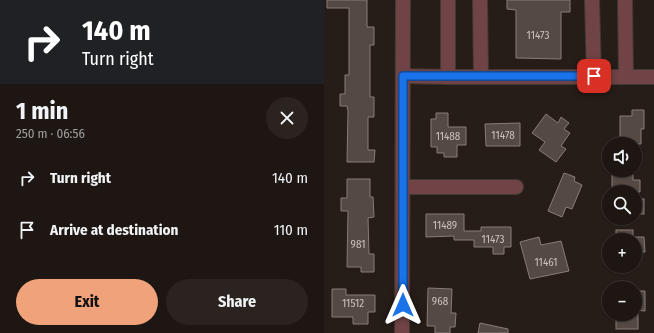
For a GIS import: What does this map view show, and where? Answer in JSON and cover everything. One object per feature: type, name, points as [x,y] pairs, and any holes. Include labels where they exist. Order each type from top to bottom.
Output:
[{"type":"street","points":[[402,333],[403,0]]},
{"type":"street","points":[[448,0],[448,77]]},
{"type":"street","points":[[480,0],[481,77]]},
{"type":"street","points":[[592,0],[594,76]]},
{"type":"street","points":[[625,0],[626,76]]},
{"type":"street","points":[[403,76],[654,77]]},
{"type":"street","points":[[403,187],[516,187]]},
{"type":"building","points":[[327,0],[367,0],[367,27],[374,27],[374,45],[370,45],[370,97],[374,97],[374,117],[368,117],[368,150],[375,150],[374,162],[347,162],[348,111],[347,106],[340,106],[340,94],[345,94],[345,75],[349,75],[349,8],[327,8]]},
{"type":"building","points":[[507,0],[570,0],[570,12],[561,12],[561,59],[516,58],[516,10],[507,9]]},
{"type":"building","points":[[632,110],[644,110],[644,129],[641,129],[641,137],[620,137],[620,116],[632,116]]},
{"type":"building","points":[[436,113],[448,113],[448,127],[466,127],[466,145],[457,145],[457,157],[444,157],[444,153],[437,153],[437,147],[431,147],[431,119],[436,119]]},
{"type":"building","points":[[546,114],[558,123],[561,117],[569,123],[564,129],[570,133],[561,146],[566,149],[556,162],[539,150],[545,142],[532,133]]},
{"type":"building","points":[[520,123],[520,146],[486,146],[485,124]]},
{"type":"building","points":[[564,173],[575,177],[574,181],[582,185],[572,209],[566,207],[562,217],[548,211]]},
{"type":"building","points":[[612,177],[633,177],[633,180],[640,180],[640,185],[612,185]]},
{"type":"building","points":[[347,179],[370,179],[370,197],[373,197],[374,217],[368,218],[369,254],[374,254],[374,272],[361,272],[361,267],[347,267],[348,211],[341,211],[341,198],[347,198]]},
{"type":"building","points":[[642,199],[644,199],[644,214],[642,214]]},
{"type":"building","points":[[426,214],[464,214],[464,231],[481,231],[481,227],[511,227],[511,247],[504,247],[504,254],[493,254],[493,247],[474,247],[474,240],[454,240],[454,236],[426,237]]},
{"type":"building","points":[[616,230],[633,230],[633,233],[616,233]]},
{"type":"building","points":[[539,237],[541,245],[561,241],[569,271],[530,279],[520,242]]},
{"type":"building","points":[[642,237],[644,237],[645,252],[642,252]]},
{"type":"building","points":[[428,288],[452,289],[451,313],[456,313],[455,327],[450,327],[450,333],[435,333],[435,326],[427,326]]},
{"type":"building","points":[[332,289],[346,289],[346,295],[375,295],[375,312],[368,312],[368,324],[353,324],[353,317],[332,317]]},
{"type":"building","points":[[642,291],[645,291],[645,311],[642,311]]},
{"type":"building","points":[[616,321],[638,321],[638,329],[616,329]]},
{"type":"building","points":[[480,323],[508,329],[508,333],[478,333]]},
{"type":"route","points":[[403,305],[403,76],[594,76]]}]
